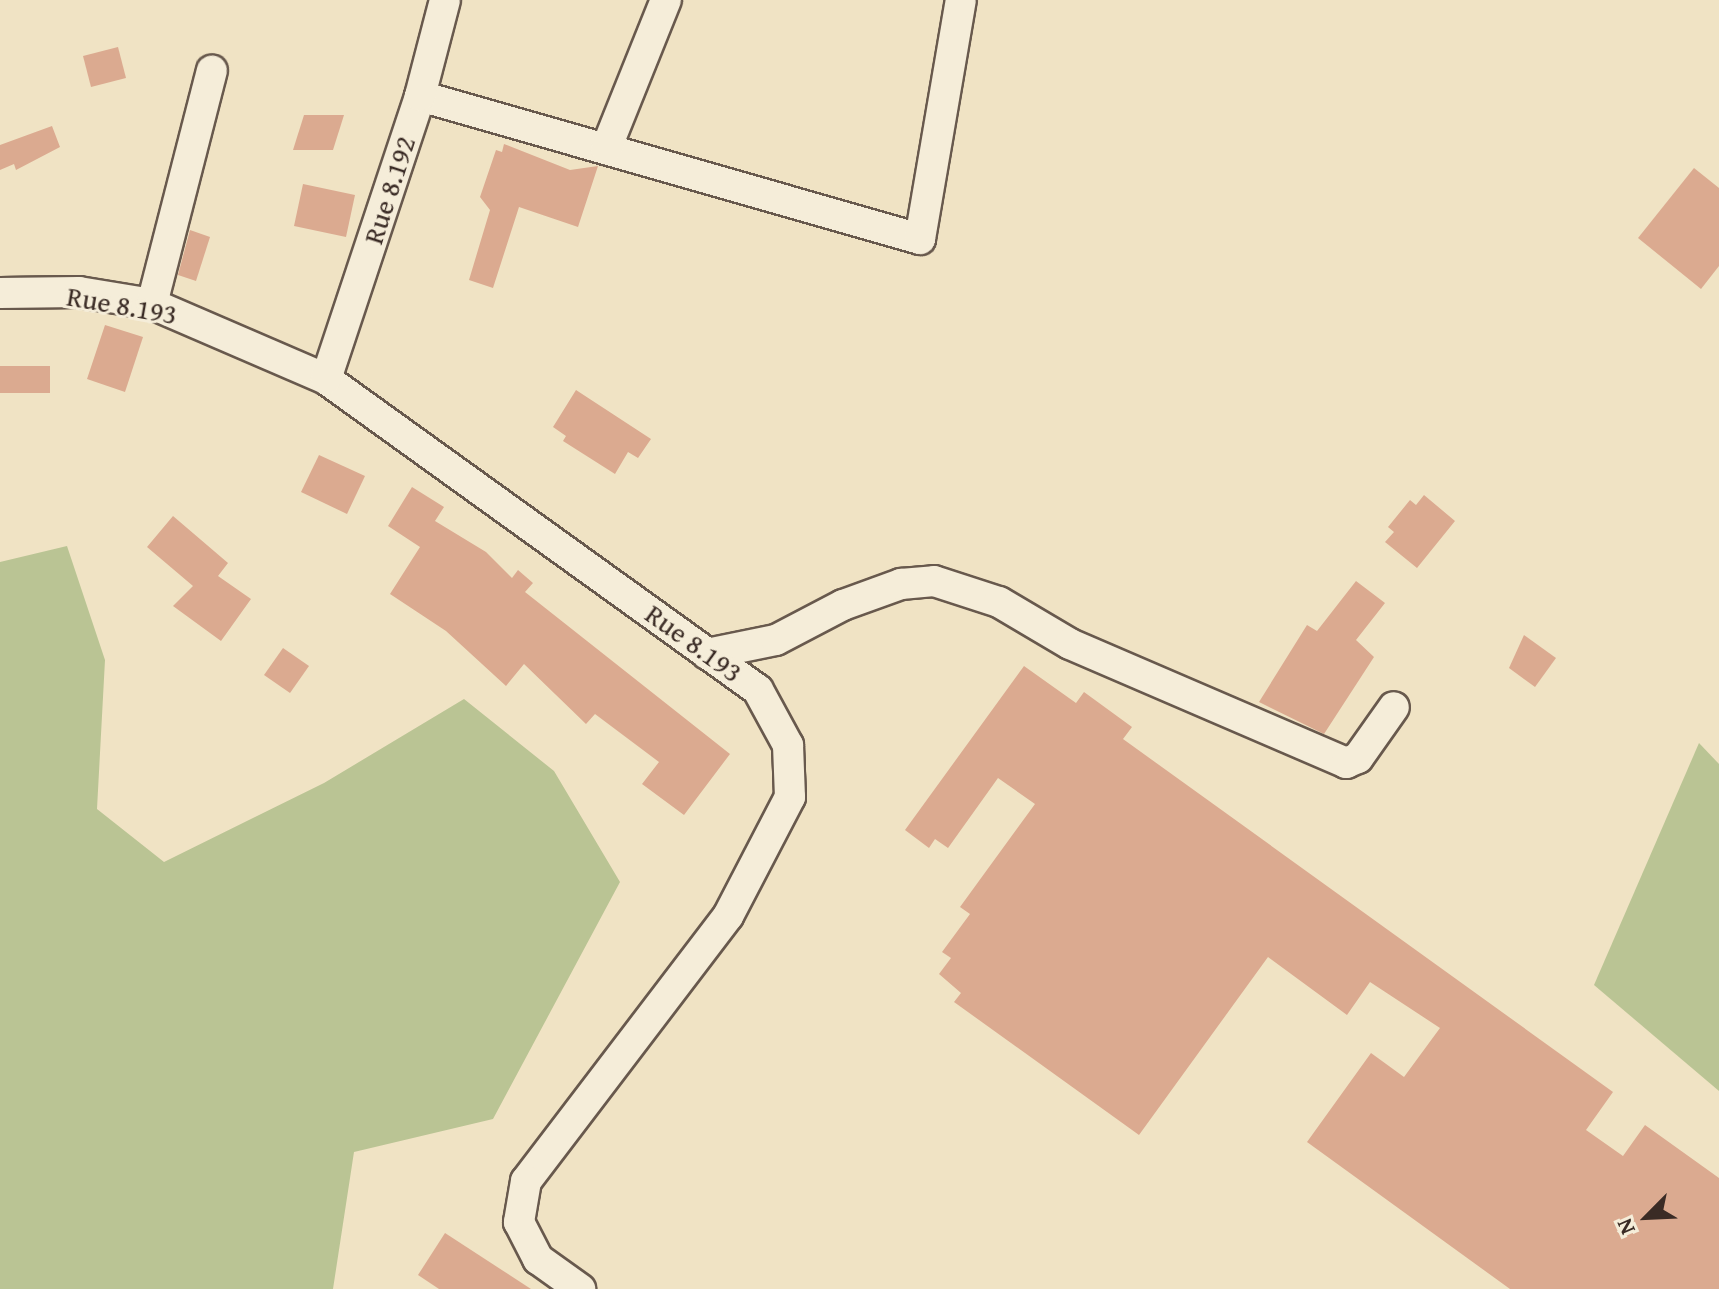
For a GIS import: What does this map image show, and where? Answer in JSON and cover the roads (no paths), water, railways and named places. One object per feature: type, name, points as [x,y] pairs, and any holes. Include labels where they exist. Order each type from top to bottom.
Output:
[{"type":"street","name":"Rue 8.192","points":[[326,379],[420,96],[445,0]]},
{"type":"street","points":[[606,149],[666,0]]},
{"type":"street","points":[[420,96],[920,239],[961,0]]},
{"type":"street","points":[[152,304],[212,71]]},
{"type":"street","name":"Rue 8.193","points":[[0,293],[79,292],[152,304],[326,379],[563,543],[758,690],[788,745],[790,797],[728,916],[526,1181],[519,1222],[538,1259],[580,1289]]},
{"type":"street","points":[[707,654],[776,640],[843,605],[901,584],[934,581],[999,602],[1070,644],[1346,763],[1358,758],[1394,707]]}]
